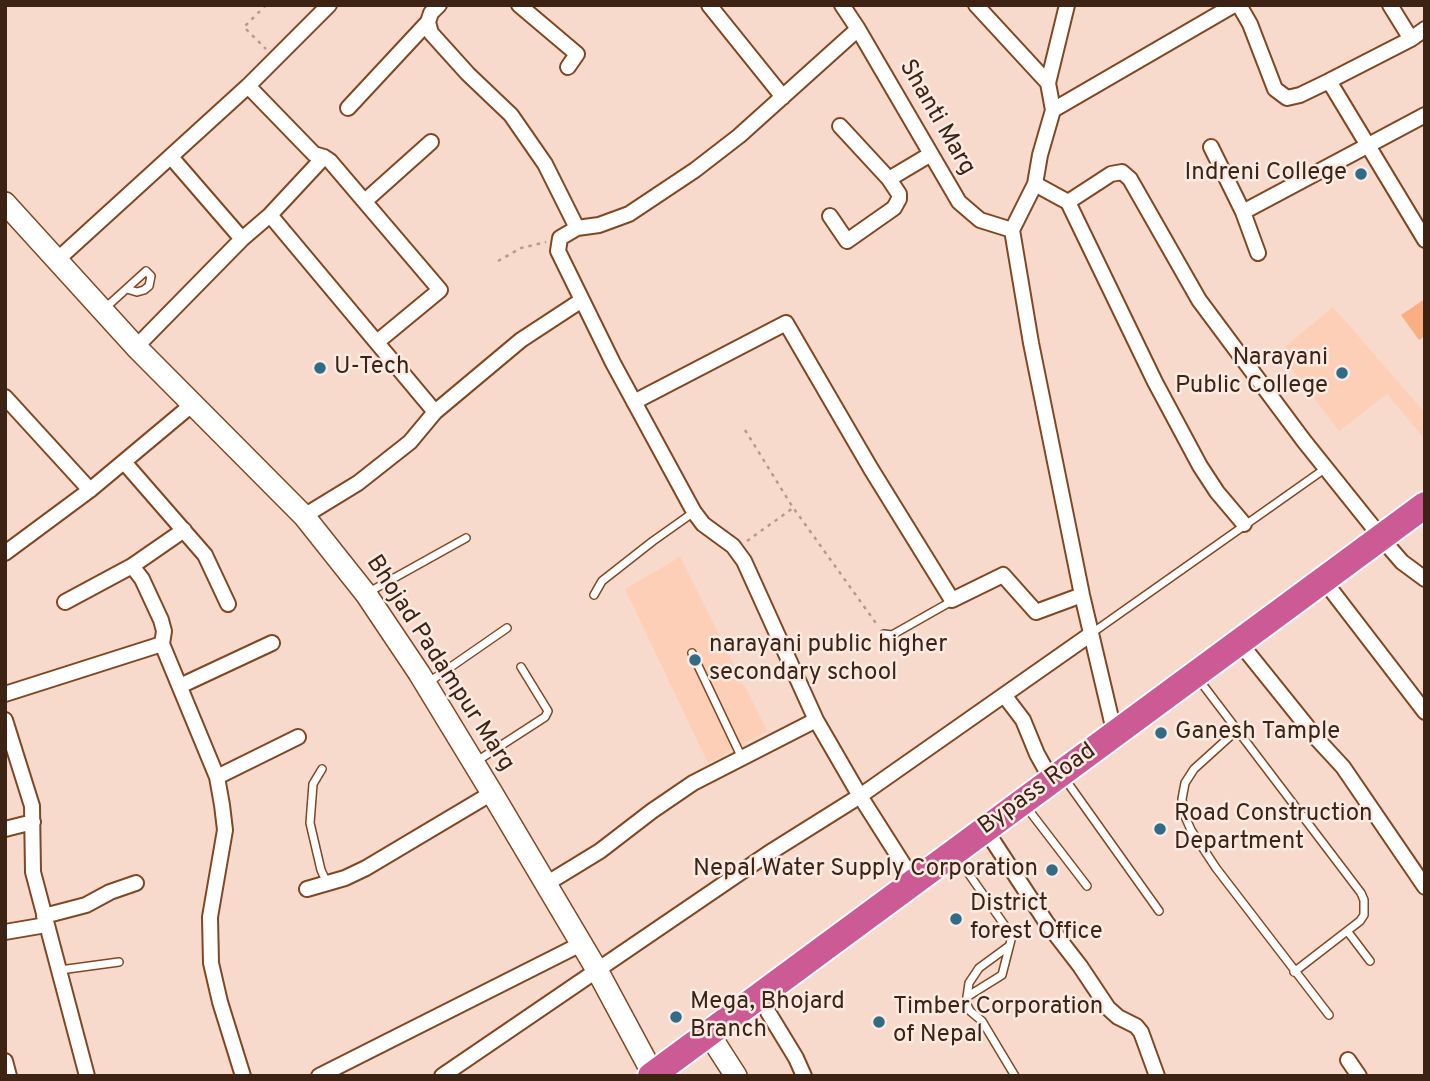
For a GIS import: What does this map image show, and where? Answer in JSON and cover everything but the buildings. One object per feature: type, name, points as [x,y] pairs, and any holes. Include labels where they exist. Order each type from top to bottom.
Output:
[{"type":"highway","name":"Bypass Road","points":[[713,1041],[914,881],[1060,779],[1203,685],[1332,591],[1425,505]]},
{"type":"highway","name":"Bypass Road","points":[[659,1075],[713,1041],[768,1012],[1031,813],[1060,779],[1115,735],[1386,542],[1425,521]]},
{"type":"street","points":[[57,260],[276,60],[329,5]]},
{"type":"street","points":[[348,108],[428,22],[431,13],[439,5]]},
{"type":"street","points":[[519,5],[577,54],[568,67]]},
{"type":"street","points":[[709,5],[783,97]]},
{"type":"street","name":"Shanti Marg","points":[[842,5],[959,202],[980,220],[1012,230]]},
{"type":"street","points":[[976,5],[1048,83]]},
{"type":"street","points":[[1067,5],[1048,83],[1053,110],[1035,184],[1012,230],[1031,343],[1082,595],[1115,735]]},
{"type":"street","points":[[1053,110],[1237,5],[1250,24],[1275,89],[1287,98],[1329,81],[1411,39],[1425,29]]},
{"type":"street","points":[[1390,5],[1411,39]]},
{"type":"street","points":[[428,22],[431,33],[449,54],[519,126],[545,164],[577,228]]},
{"type":"street","points":[[858,29],[739,136],[695,170],[629,214],[599,225],[577,228],[560,238],[558,251],[634,402],[694,512],[703,524],[736,549],[744,561],[817,720],[860,796],[914,881]]},
{"type":"street","points":[[1329,81],[1425,240]]},
{"type":"street","points":[[248,86],[314,155],[324,157],[440,290],[377,342]]},
{"type":"street","points":[[1243,212],[1425,115]]},
{"type":"street","points":[[830,216],[847,241],[898,204],[899,194],[889,179],[840,125]]},
{"type":"street","points":[[365,201],[430,142]]},
{"type":"street","points":[[1211,147],[1243,212],[1258,253]]},
{"type":"street","points":[[889,179],[931,154]]},
{"type":"street","points":[[171,157],[242,239]]},
{"type":"street","points":[[136,347],[242,239],[270,215],[324,157]]},
{"type":"street","points":[[1068,202],[1111,174],[1122,172],[1130,179],[1199,300],[1326,468],[1402,562],[1425,579]]},
{"type":"street","points":[[1035,184],[1068,202],[1155,382],[1200,466],[1217,492],[1244,524]]},
{"type":"street","name":"Bhojad Padampur Marg","points":[[5,202],[136,347],[304,516],[366,594],[426,684],[659,1075]]},
{"type":"street","points":[[270,215],[435,412]]},
{"type":"street","points":[[304,516],[358,483],[410,442],[435,412],[521,340],[582,300]]},
{"type":"street","points":[[634,402],[786,323],[871,469],[952,600],[1003,575],[1036,612],[1082,595]]},
{"type":"street","points":[[5,397],[90,490]]},
{"type":"street","points":[[5,553],[90,490],[194,403]]},
{"type":"street","points":[[124,462],[205,555],[228,604]]},
{"type":"street","points":[[65,602],[132,566],[184,530]]},
{"type":"street","points":[[132,566],[142,579],[161,620],[164,631],[162,644],[217,777],[225,831],[211,902],[211,963],[243,1076]]},
{"type":"street","points":[[1332,591],[1425,712]]},
{"type":"street","points":[[442,1076],[769,853],[860,796],[1091,634]]},
{"type":"street","points":[[180,686],[272,643]]},
{"type":"street","points":[[5,694],[162,644]]},
{"type":"street","points":[[1248,653],[1343,767],[1425,887]]},
{"type":"street","points":[[1004,695],[1023,720],[1037,754],[1060,779]]},
{"type":"street","points":[[5,720],[32,806],[33,872],[87,1076]]},
{"type":"street","points":[[546,884],[600,851],[673,796],[817,720]]},
{"type":"street","points":[[217,777],[298,737]]},
{"type":"street","points":[[307,889],[366,868],[492,793]]},
{"type":"street","points":[[5,829],[33,822]]},
{"type":"street","points":[[993,841],[1046,922],[1080,965],[1108,1008],[1141,1032],[1157,1076]]},
{"type":"street","points":[[5,932],[86,905],[110,892],[136,883]]},
{"type":"street","points":[[319,1076],[581,944]]},
{"type":"street","points":[[768,1012],[804,1076]]},
{"type":"street","points":[[713,1041],[736,1076]]},
{"type":"street","points":[[1348,1060],[1359,1076]]},
{"type":"street","points":[[5,1061],[9,1076]]},
{"type":"lane","points":[[103,310],[127,289]]},
{"type":"lane","points":[[1091,634],[1326,468]]},
{"type":"lane","points":[[594,595],[602,581],[694,512]]},
{"type":"lane","points":[[366,594],[466,538]]},
{"type":"lane","points":[[884,634],[892,635],[952,600]]},
{"type":"lane","points":[[426,684],[507,628]]},
{"type":"lane","points":[[692,653],[742,758]]},
{"type":"lane","points":[[473,763],[545,717],[548,711],[520,667]]},
{"type":"lane","points":[[1203,685],[1361,893],[1365,908],[1360,921],[1294,972]]},
{"type":"lane","points":[[1236,731],[1194,769],[1185,783],[1182,799],[1184,814],[1191,830],[1216,868],[1329,1015]]},
{"type":"lane","points":[[322,769],[313,784],[310,823],[318,860],[327,884]]},
{"type":"lane","points":[[1060,779],[1159,911]]},
{"type":"lane","points":[[1031,813],[1087,886]]},
{"type":"lane","points":[[962,864],[1012,936],[1002,975],[967,998]]},
{"type":"lane","points":[[1348,932],[1370,961]]},
{"type":"lane","points":[[1010,946],[979,968],[969,983],[966,1003],[970,1011],[982,1021],[1015,1076]]},
{"type":"lane","points":[[60,970],[120,961]]},
{"type":"path","points":[[266,5],[244,27],[276,60]]},
{"type":"path","points":[[498,261],[521,248],[560,238]]},
{"type":"path","points":[[745,430],[793,508],[884,634]]},
{"type":"path","points":[[736,549],[793,508]]},
{"type":"shaded area","points":[[1425,299],[1425,336],[1419,340],[1401,315]]},
{"type":"shaded area","name":"Narayani Public College","points":[[1333,307],[1425,413],[1425,439],[1387,394],[1339,431],[1279,352]]},
{"type":"shaded area","name":"narayani public higher secondary school","points":[[680,557],[767,731],[708,763],[625,589]]},
{"type":"place","name":"Indreni College","points":[[1361,174]]},
{"type":"place","name":"U-Tech","points":[[320,368]]},
{"type":"place","name":"Narayani Public College","points":[[1342,373]]},
{"type":"place","name":"narayani public higher secondary school","points":[[695,660]]},
{"type":"place","name":"Ganesh Tample","points":[[1161,733]]},
{"type":"place","name":"Road Construction Department","points":[[1160,829]]},
{"type":"place","name":"Nepal Water Supply Corporation","points":[[1052,870]]},
{"type":"place","name":"District forest Office","points":[[956,919]]},
{"type":"place","name":"Mega, Bhojard Branch","points":[[676,1017]]},
{"type":"place","name":"Timber Corporation of Nepal","points":[[879,1022]]}]
